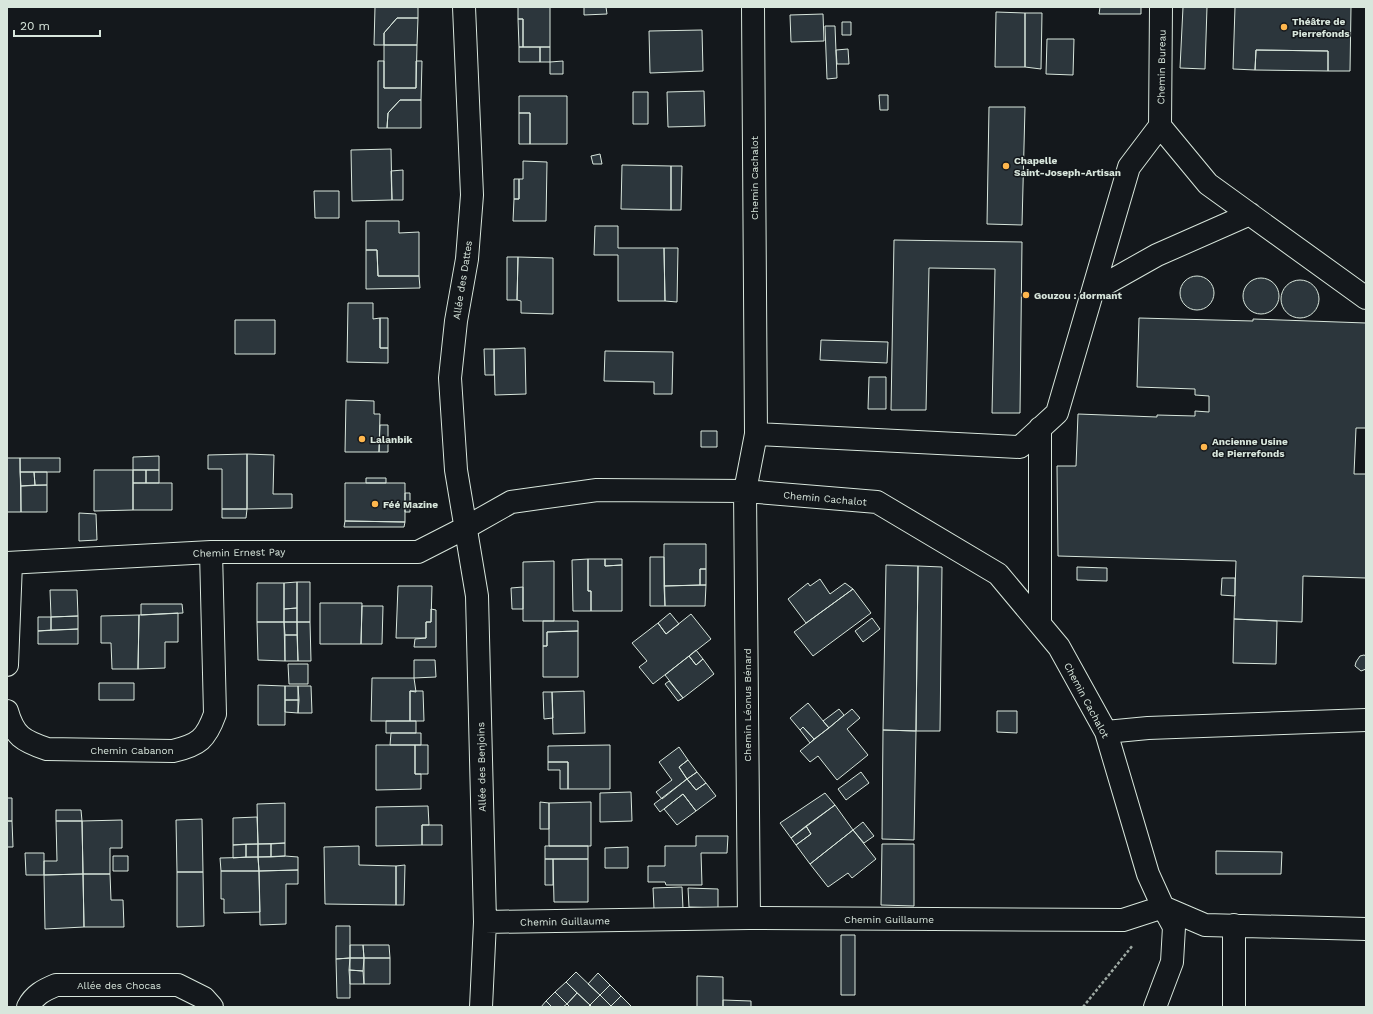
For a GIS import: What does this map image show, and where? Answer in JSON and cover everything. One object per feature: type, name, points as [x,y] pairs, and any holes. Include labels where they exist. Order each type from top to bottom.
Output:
[{"type":"street","name":"Allée des Dattes","points":[[464,7],[472,195],[467,259],[456,321],[450,378],[456,470],[465,528]]},
{"type":"street","name":"Chemin Cachalot","points":[[745,491],[756,434],[753,7]]},
{"type":"street","name":"Chemin Bureau","points":[[1160,126],[1161,7]]},
{"type":"street","points":[[756,434],[1020,447],[1057,413],[1129,167],[1160,126],[1208,184],[1366,298]]},
{"type":"street","points":[[1093,290],[1157,255],[1250,214]]},
{"type":"street","points":[[1040,428],[1040,624]]},
{"type":"street","name":"Chemin Cachalot","points":[[465,528],[511,502],[604,490],[745,491],[877,502],[998,574],[1059,647],[1106,732],[1148,874],[1174,927],[1172,962],[1155,1007]]},
{"type":"street","name":"Chemin Léonus Bénard","points":[[745,491],[749,918]]},
{"type":"street","name":"Chemin Ernest Pay","points":[[9,563],[211,552],[418,552],[465,528]]},
{"type":"street","name":"Allée des Benjoins","points":[[465,528],[477,596],[485,922],[481,1007]]},
{"type":"street","name":"Chemin Cabanon","points":[[7,711],[10,721],[17,734],[31,744],[47,749],[173,751],[190,748],[202,739],[210,727],[215,714],[211,552]]},
{"type":"street","points":[[7,665],[9,563]]},
{"type":"street","points":[[1106,732],[1148,728],[1366,720]]},
{"type":"street","points":[[1163,907],[1205,924],[1366,929]]},
{"type":"street","name":"Chemin Guillaume","points":[[485,922],[749,918],[1123,920],[1163,907]]},
{"type":"street","points":[[1234,925],[1234,1007]]},
{"type":"street","name":"Allée des Chocas","points":[[28,1007],[41,991],[56,985],[178,985],[204,998],[212,1007]]},
{"type":"path","points":[[1083,1007],[1134,943]]},
{"type":"building","points":[[375,7],[418,7],[418,18],[397,18],[384,33],[384,45],[374,45]]},
{"type":"building","points":[[518,7],[550,7],[550,47],[523,47],[523,19],[518,19]]},
{"type":"building","points":[[584,7],[606,7],[607,14],[584,15]]},
{"type":"building","points":[[1100,7],[1141,7],[1141,14],[1099,14]]},
{"type":"building","points":[[1183,7],[1207,7],[1205,69],[1180,68]]},
{"type":"building","points":[[1235,7],[1351,7],[1350,71],[1328,71],[1328,51],[1256,50],[1255,70],[1233,69]]},
{"type":"building","points":[[996,12],[1025,13],[1025,67],[995,67]]},
{"type":"building","points":[[1025,13],[1042,13],[1041,69],[1025,67]]},
{"type":"building","points":[[823,14],[824,41],[791,42],[790,15]]},
{"type":"building","points":[[397,18],[418,18],[417,45],[384,45],[384,33]]},
{"type":"building","points":[[518,19],[523,19],[523,47],[519,47]]},
{"type":"building","points":[[842,22],[851,22],[851,35],[842,35]]},
{"type":"building","points":[[825,26],[835,26],[837,78],[827,79]]},
{"type":"building","points":[[702,30],[703,71],[650,73],[649,31]]},
{"type":"building","points":[[1047,39],[1074,39],[1073,75],[1046,74]]},
{"type":"building","points":[[384,45],[417,45],[416,88],[384,88]]},
{"type":"building","points":[[519,47],[540,47],[540,62],[519,62]]},
{"type":"building","points":[[540,47],[550,47],[550,62],[540,62]]},
{"type":"building","points":[[848,49],[849,64],[837,64],[836,50]]},
{"type":"building","points":[[1256,50],[1328,51],[1328,71],[1255,70]]},
{"type":"building","points":[[378,61],[384,61],[384,88],[416,88],[416,61],[422,61],[421,100],[400,100],[388,113],[387,128],[378,128]]},
{"type":"building","points":[[563,61],[563,74],[550,74],[550,62]]},
{"type":"building","points":[[704,91],[705,126],[668,127],[667,92]]},
{"type":"building","points":[[633,92],[648,92],[648,124],[633,124]]},
{"type":"building","points":[[879,95],[888,95],[888,110],[880,110]]},
{"type":"building","points":[[519,96],[567,96],[567,144],[530,144],[530,113],[519,113]]},
{"type":"building","points":[[400,100],[421,100],[421,128],[387,128],[388,113]]},
{"type":"building","name":"Chapelle Saint-Joseph-Artisan","points":[[989,107],[1025,107],[1022,225],[987,224]]},
{"type":"building","points":[[519,113],[530,113],[530,144],[519,144]]},
{"type":"building","points":[[391,149],[392,200],[352,201],[351,150]]},
{"type":"building","points":[[600,154],[602,164],[593,164],[591,156]]},
{"type":"building","points":[[523,161],[547,162],[546,221],[513,221],[514,199],[519,199],[519,179],[523,179]]},
{"type":"building","points":[[622,165],[671,166],[671,210],[621,209]]},
{"type":"building","points":[[671,166],[682,166],[681,210],[671,210]]},
{"type":"building","points":[[403,170],[403,200],[392,200],[391,171]]},
{"type":"building","points":[[514,179],[519,179],[519,199],[514,199]]},
{"type":"building","points":[[314,191],[339,191],[339,218],[315,218]]},
{"type":"building","points":[[366,221],[399,221],[399,233],[419,232],[419,276],[378,276],[377,250],[366,250]]},
{"type":"building","points":[[595,226],[618,226],[618,248],[664,248],[665,301],[618,301],[618,255],[594,255]]},
{"type":"building","points":[[894,240],[1022,242],[1020,413],[992,413],[995,269],[929,268],[926,410],[891,410]]},
{"type":"building","points":[[664,248],[678,248],[677,302],[665,301]]},
{"type":"building","points":[[366,250],[377,250],[378,276],[419,276],[420,288],[366,289]]},
{"type":"building","points":[[507,257],[518,257],[517,300],[507,300]]},
{"type":"building","points":[[518,257],[553,258],[553,314],[521,313],[521,301],[517,300]]},
{"type":"building","points":[[1194,276],[1200,276],[1204,277],[1211,283],[1214,293],[1213,300],[1207,307],[1200,310],[1194,310],[1190,309],[1183,303],[1180,296],[1180,290],[1181,286],[1187,279]]},
{"type":"building","points":[[1265,278],[1274,283],[1278,289],[1278,303],[1274,309],[1265,314],[1257,314],[1248,309],[1244,303],[1243,292],[1248,283],[1254,279]]},
{"type":"building","points":[[1300,280],[1313,286],[1319,299],[1313,312],[1300,318],[1287,312],[1281,299],[1287,286]]},
{"type":"building","points":[[348,303],[373,303],[373,319],[380,318],[380,348],[388,348],[388,363],[347,362]]},
{"type":"building","points":[[380,318],[388,318],[388,348],[380,348]]},
{"type":"building","points":[[1139,318],[1253,321],[1253,319],[1366,323],[1366,428],[1356,428],[1354,474],[1366,474],[1366,578],[1303,576],[1302,622],[1234,619],[1236,561],[1058,556],[1057,466],[1076,466],[1078,414],[1157,417],[1157,415],[1195,416],[1195,411],[1209,412],[1209,396],[1195,395],[1195,389],[1137,387]]},
{"type":"building","points":[[235,320],[275,320],[275,354],[235,354]]},
{"type":"building","points":[[821,340],[888,342],[887,363],[820,360]]},
{"type":"building","points":[[525,348],[526,394],[495,395],[494,349]]},
{"type":"building","points":[[484,349],[494,349],[494,375],[485,375]]},
{"type":"building","points":[[605,351],[673,352],[672,394],[654,394],[654,382],[604,381]]},
{"type":"building","points":[[869,377],[886,377],[886,409],[868,409]]},
{"type":"building","name":"Lalanbik","points":[[346,400],[374,401],[374,414],[380,414],[379,452],[345,452]]},
{"type":"building","points":[[380,425],[388,425],[388,452],[379,452]]},
{"type":"building","points":[[701,431],[717,431],[717,447],[701,447]]},
{"type":"building","points":[[247,454],[247,509],[222,509],[222,469],[208,469],[208,455]]},
{"type":"building","points":[[247,454],[274,455],[273,494],[292,494],[292,508],[247,509]]},
{"type":"building","points":[[159,456],[159,470],[133,470],[133,457]]},
{"type":"building","points":[[7,458],[20,458],[21,512],[7,512]]},
{"type":"building","points":[[20,458],[60,458],[60,472],[20,472]]},
{"type":"building","points":[[94,470],[133,470],[133,510],[94,511]]},
{"type":"building","points":[[133,470],[146,470],[146,483],[133,483]]},
{"type":"building","points":[[146,470],[159,470],[159,483],[146,483]]},
{"type":"building","points":[[20,472],[34,472],[35,485],[21,486]]},
{"type":"building","points":[[34,472],[47,472],[47,485],[35,485]]},
{"type":"building","points":[[366,478],[386,478],[386,483],[366,483]]},
{"type":"building","points":[[133,483],[172,483],[172,510],[133,510]]},
{"type":"building","points":[[345,483],[405,483],[405,522],[345,521]]},
{"type":"building","points":[[47,485],[47,512],[21,512],[21,486]]},
{"type":"building","points":[[405,493],[410,493],[410,512],[405,512]]},
{"type":"building","points":[[222,509],[247,509],[246,518],[222,518]]},
{"type":"building","points":[[79,513],[96,514],[97,540],[79,541]]},
{"type":"building","points":[[345,521],[405,522],[404,527],[344,527]]},
{"type":"building","points":[[664,544],[706,544],[706,569],[700,569],[700,585],[664,586]]},
{"type":"building","points":[[650,557],[664,557],[665,606],[650,606]]},
{"type":"building","points":[[588,559],[588,591],[591,591],[591,611],[573,611],[572,560]]},
{"type":"building","points":[[588,559],[605,559],[605,566],[622,565],[622,611],[591,611],[591,591],[588,591]]},
{"type":"building","points":[[605,559],[622,559],[622,565],[605,566]]},
{"type":"building","points":[[554,561],[554,621],[523,621],[523,562]]},
{"type":"building","points":[[886,565],[918,566],[916,731],[883,730]]},
{"type":"building","points":[[918,566],[942,567],[940,731],[916,731]]},
{"type":"building","points":[[1077,567],[1107,568],[1107,581],[1077,580]]},
{"type":"building","points":[[700,569],[706,569],[706,585],[700,585]]},
{"type":"building","points":[[1222,578],[1235,578],[1235,596],[1221,595]]},
{"type":"building","points":[[820,579],[830,594],[845,583],[853,589],[806,623],[788,599],[808,583],[810,586]]},
{"type":"building","points":[[297,582],[297,608],[284,609],[284,583]]},
{"type":"building","points":[[297,582],[310,582],[310,622],[297,622]]},
{"type":"building","points":[[257,583],[284,583],[284,622],[257,622]]},
{"type":"building","points":[[706,585],[705,606],[665,606],[664,586]]},
{"type":"building","points":[[398,586],[432,586],[431,622],[426,622],[426,638],[396,638]]},
{"type":"building","points":[[523,587],[523,609],[512,609],[511,588]]},
{"type":"building","points":[[853,589],[871,613],[813,656],[794,632]]},
{"type":"building","points":[[50,590],[77,590],[78,616],[51,617]]},
{"type":"building","points":[[320,603],[362,603],[361,644],[320,644]]},
{"type":"building","points":[[141,604],[182,604],[183,613],[141,615]]},
{"type":"building","points":[[362,606],[383,606],[382,644],[361,644]]},
{"type":"building","points":[[297,608],[297,622],[284,622],[284,609]]},
{"type":"building","points":[[431,609],[436,610],[436,647],[414,647],[415,639],[426,638],[426,622],[431,622]]},
{"type":"building","points":[[178,613],[178,642],[165,642],[165,668],[138,669],[139,615]]},
{"type":"building","points":[[670,613],[679,624],[666,634],[658,623]]},
{"type":"building","points":[[691,614],[711,639],[653,684],[639,667],[647,661],[632,643],[658,623],[666,634]]},
{"type":"building","points":[[139,615],[138,669],[112,669],[111,643],[101,643],[101,616]]},
{"type":"building","points":[[78,616],[78,629],[51,630],[51,617]]},
{"type":"building","points":[[38,617],[51,617],[51,630],[38,631]]},
{"type":"building","points":[[872,618],[880,629],[863,642],[855,631]]},
{"type":"building","points":[[1234,619],[1277,621],[1276,664],[1233,663]]},
{"type":"building","points":[[543,621],[578,621],[578,631],[547,632],[547,646],[543,646]]},
{"type":"building","points":[[257,622],[284,622],[285,661],[258,660]]},
{"type":"building","points":[[284,622],[297,622],[297,635],[285,635]]},
{"type":"building","points":[[297,622],[310,622],[311,661],[298,661]]},
{"type":"building","points":[[78,629],[78,644],[38,644],[38,631]]},
{"type":"building","points":[[578,631],[578,677],[543,677],[543,646],[547,646],[547,632]]},
{"type":"building","points":[[285,635],[297,635],[298,661],[285,661]]},
{"type":"building","points":[[696,650],[703,659],[696,665],[689,656]]},
{"type":"building","points":[[689,656],[696,665],[703,659],[714,674],[683,698],[665,675]]},
{"type":"building","points":[[1360,656],[1366,656],[1366,669],[1361,671],[1355,666]]},
{"type":"building","points":[[414,660],[435,660],[436,677],[414,678]]},
{"type":"building","points":[[288,664],[308,664],[308,684],[289,684]]},
{"type":"building","points":[[372,678],[414,678],[416,692],[410,691],[410,721],[371,721]]},
{"type":"building","points":[[669,681],[683,698],[678,701],[665,684]]},
{"type":"building","points":[[99,683],[134,683],[134,700],[99,700]]},
{"type":"building","points":[[258,685],[285,686],[285,725],[258,725]]},
{"type":"building","points":[[285,686],[298,686],[299,700],[285,700]]},
{"type":"building","points":[[298,686],[311,686],[312,713],[298,713]]},
{"type":"building","points":[[410,691],[423,691],[424,721],[410,721]]},
{"type":"building","points":[[584,691],[585,733],[553,734],[552,692]]},
{"type":"building","points":[[543,692],[552,692],[553,718],[544,719]]},
{"type":"building","points":[[285,700],[299,700],[298,713],[285,712]]},
{"type":"building","points":[[808,703],[829,728],[814,739],[803,727],[800,730],[790,718]]},
{"type":"building","points":[[839,709],[844,715],[829,728],[823,721]]},
{"type":"building","points":[[852,709],[860,718],[847,729],[868,755],[837,780],[818,756],[810,762],[800,751]]},
{"type":"building","points":[[997,711],[1017,711],[1017,733],[997,732]]},
{"type":"building","points":[[386,721],[416,721],[416,733],[386,733]]},
{"type":"building","points":[[803,727],[814,739],[810,743],[800,730]]},
{"type":"building","points":[[883,730],[916,731],[914,840],[882,839]]},
{"type":"building","points":[[391,733],[421,733],[421,745],[390,745]]},
{"type":"building","points":[[376,745],[415,745],[415,774],[421,774],[421,789],[376,790]]},
{"type":"building","points":[[415,745],[428,745],[428,774],[415,774]]},
{"type":"building","points":[[610,745],[610,789],[568,789],[568,762],[548,762],[548,746]]},
{"type":"building","points":[[679,747],[688,760],[679,767],[687,779],[662,799],[656,792],[672,780],[659,762]]},
{"type":"building","points":[[688,760],[697,772],[687,779],[679,767]]},
{"type":"building","points":[[548,762],[568,762],[568,789],[560,789],[560,770],[548,770]]},
{"type":"building","points":[[697,772],[706,783],[696,790],[687,779]]},
{"type":"building","points":[[861,772],[869,783],[846,800],[838,789]]},
{"type":"building","points":[[687,779],[696,790],[706,783],[716,796],[696,811],[683,794],[660,812],[654,804]]},
{"type":"building","points":[[631,792],[632,821],[600,822],[600,793]]},
{"type":"building","points":[[825,793],[835,805],[791,838],[780,823]]},
{"type":"building","points":[[683,794],[696,811],[677,825],[664,809]]},
{"type":"building","points":[[7,798],[12,798],[12,821],[7,821]]},
{"type":"building","points":[[540,802],[549,803],[549,829],[540,829]]},
{"type":"building","points":[[591,802],[591,846],[549,846],[549,803]]},
{"type":"building","points":[[285,803],[285,843],[258,844],[257,804]]},
{"type":"building","points":[[835,805],[853,830],[810,864],[796,845],[811,834],[806,826]]},
{"type":"building","points":[[428,806],[429,825],[422,825],[422,845],[376,846],[376,807]]},
{"type":"building","points":[[56,810],[81,810],[82,821],[56,821]]},
{"type":"building","points":[[257,817],[258,844],[233,845],[233,818]]},
{"type":"building","points":[[202,819],[203,872],[177,872],[176,820]]},
{"type":"building","points":[[122,820],[122,848],[110,848],[110,874],[83,874],[82,821]]},
{"type":"building","points":[[7,821],[12,821],[13,847],[7,847]]},
{"type":"building","points":[[56,821],[82,821],[83,874],[44,875],[44,861],[57,861]]},
{"type":"building","points":[[863,822],[874,836],[864,843],[853,830]]},
{"type":"building","points":[[422,825],[442,825],[442,845],[422,845]]},
{"type":"building","points":[[806,826],[811,834],[796,845],[791,838]]},
{"type":"building","points":[[853,830],[876,859],[852,878],[848,873],[828,887],[810,864]]},
{"type":"building","points":[[696,836],[728,836],[727,853],[701,853],[702,885],[666,885],[665,882],[648,882],[648,866],[665,866],[665,846],[696,846]]},
{"type":"building","points":[[285,843],[285,856],[271,857],[271,844]]},
{"type":"building","points":[[246,844],[258,844],[258,857],[246,857]]},
{"type":"building","points":[[246,844],[246,857],[233,858],[233,845]]},
{"type":"building","points":[[258,844],[271,844],[271,857],[258,857]]},
{"type":"building","points":[[882,844],[914,844],[914,906],[881,905]]},
{"type":"building","points":[[359,846],[359,865],[396,866],[396,905],[325,904],[324,847]]},
{"type":"building","points":[[545,846],[588,846],[588,859],[545,859]]},
{"type":"building","points":[[628,847],[628,868],[605,868],[605,848]]},
{"type":"building","points":[[1216,851],[1282,852],[1281,874],[1216,874]]},
{"type":"building","points":[[25,853],[44,853],[44,875],[26,875]]},
{"type":"building","points":[[113,856],[128,856],[128,871],[113,871]]},
{"type":"building","points":[[258,857],[298,857],[298,870],[259,871]]},
{"type":"building","points":[[258,857],[259,871],[221,871],[220,858]]},
{"type":"building","points":[[545,859],[553,859],[553,885],[545,885]]},
{"type":"building","points":[[553,859],[588,859],[588,902],[554,902]]},
{"type":"building","points":[[405,865],[404,905],[396,905],[396,866]]},
{"type":"building","points":[[298,870],[298,884],[286,884],[286,924],[260,925],[259,871]]},
{"type":"building","points":[[221,871],[259,871],[260,912],[224,913],[224,899],[221,899]]},
{"type":"building","points":[[177,872],[203,872],[204,926],[177,927]]},
{"type":"building","points":[[83,874],[84,927],[45,929],[44,875]]},
{"type":"building","points":[[83,874],[110,874],[111,900],[123,900],[124,927],[84,927]]},
{"type":"building","points":[[682,887],[683,909],[654,909],[653,888]]},
{"type":"building","points":[[688,888],[718,889],[718,908],[689,907]]},
{"type":"building","points":[[336,926],[350,926],[350,958],[336,959]]},
{"type":"building","points":[[841,935],[855,935],[855,995],[841,995]]},
{"type":"building","points":[[350,945],[363,945],[364,958],[350,958]]},
{"type":"building","points":[[363,945],[389,945],[390,958],[364,958]]},
{"type":"building","points":[[350,958],[350,998],[337,998],[336,959]]},
{"type":"building","points":[[350,958],[364,958],[363,971],[349,970]]},
{"type":"building","points":[[364,958],[390,958],[390,984],[364,984]]},
{"type":"building","points":[[349,970],[363,971],[364,984],[350,984]]},
{"type":"building","points":[[576,972],[600,995],[590,1005],[566,982]]},
{"type":"building","points":[[598,973],[610,985],[600,995],[588,984]]},
{"type":"building","points":[[697,976],[723,977],[723,1007],[697,1007]]},
{"type":"building","points":[[566,982],[577,993],[567,1004],[555,992]]},
{"type":"building","points":[[610,985],[621,996],[611,1006],[600,995]]},
{"type":"building","points":[[555,992],[567,1004],[563,1007],[552,1007],[546,1001]]},
{"type":"building","points":[[577,993],[590,1005],[588,1007],[570,1007],[567,1004]]},
{"type":"building","points":[[600,995],[612,1007],[592,1007],[590,1005]]},
{"type":"building","points":[[621,996],[632,1007],[611,1006]]},
{"type":"building","points":[[723,1000],[751,1001],[751,1007],[723,1007]]},
{"type":"building","points":[[546,1001],[552,1007],[541,1007]]},
{"type":"place","name":"Théâtre de Pierrefonds","points":[[1284,27]]},
{"type":"place","name":"Chapelle Saint-Joseph-Artisan","points":[[1006,166]]},
{"type":"place","name":"Gouzou : dormant","points":[[1026,295]]},
{"type":"place","name":"Lalanbik","points":[[362,439]]},
{"type":"place","name":"Ancienne Usine de Pierrefonds","points":[[1204,447]]},
{"type":"place","name":"Féé Mazine","points":[[375,504]]}]
